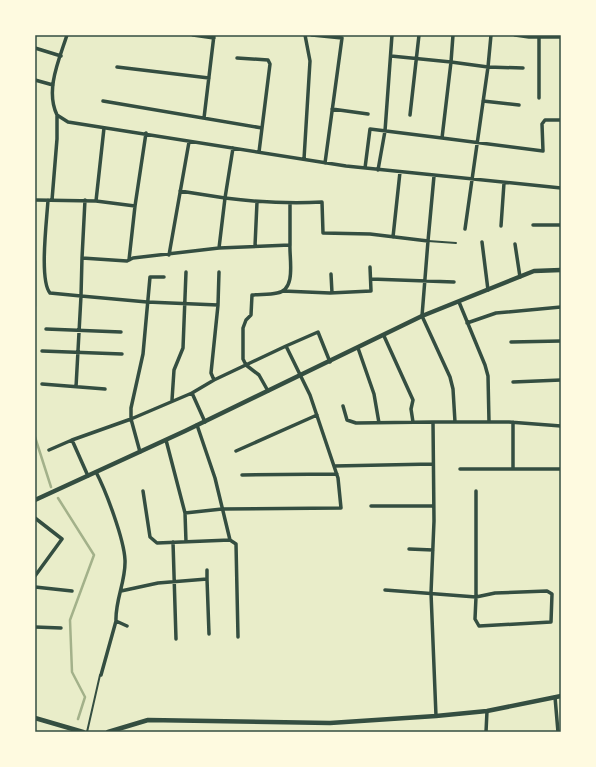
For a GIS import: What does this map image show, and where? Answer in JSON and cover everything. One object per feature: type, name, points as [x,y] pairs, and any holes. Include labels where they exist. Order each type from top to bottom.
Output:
[{"type":"street","points":[[67,35],[53,86],[52,100],[57,115],[57,139],[44,274],[48,290],[54,294],[147,302],[184,302],[218,305]]},
{"type":"street","points":[[192,35],[214,37],[204,118]]},
{"type":"street","points":[[304,160],[310,61],[305,35]]},
{"type":"street","points":[[312,35],[342,38],[325,163]]},
{"type":"street","points":[[378,170],[385,131],[392,35]]},
{"type":"street","points":[[410,115],[419,35]]},
{"type":"street","points":[[442,138],[453,35]]},
{"type":"street","points":[[465,229],[488,67],[491,35]]},
{"type":"street","points":[[516,35],[561,37]]},
{"type":"street","points":[[539,37],[539,98]]},
{"type":"street","points":[[35,48],[61,56]]},
{"type":"street","points":[[391,56],[488,67],[524,68]]},
{"type":"street","points":[[238,58],[268,60],[270,64],[259,152]]},
{"type":"street","points":[[117,67],[209,78]]},
{"type":"street","points":[[35,80],[53,86]]},
{"type":"street","points":[[103,101],[262,128]]},
{"type":"street","points":[[483,101],[519,105]]},
{"type":"street","points":[[332,109],[368,114]]},
{"type":"street","points":[[57,115],[68,122],[146,133],[188,142],[304,160],[378,170],[561,188]]},
{"type":"street","points":[[365,168],[370,129],[477,141],[543,151],[542,124],[545,120],[561,120]]},
{"type":"street","points":[[96,201],[104,128]]},
{"type":"street","points":[[129,260],[134,206],[146,133]]},
{"type":"street","points":[[169,255],[188,142]]},
{"type":"street","points":[[218,248],[224,198],[233,148]]},
{"type":"street","points":[[393,237],[400,172]]},
{"type":"street","points":[[434,176],[422,316],[450,377],[453,389],[455,422]]},
{"type":"street","points":[[501,226],[504,183]]},
{"type":"street","points":[[180,191],[257,202],[322,202],[323,233],[370,234],[428,241]]},
{"type":"street","points":[[35,200],[85,200],[134,206]]},
{"type":"street","points":[[76,387],[85,200]]},
{"type":"street","points":[[254,246],[257,202]]},
{"type":"street","points":[[283,292],[291,276],[290,203]]},
{"type":"street","points":[[533,226],[561,225]]},
{"type":"street","points":[[482,242],[488,290]]},
{"type":"street","points":[[515,244],[520,277]]},
{"type":"street","points":[[82,258],[129,260],[218,248],[290,245]]},
{"type":"street","points":[[268,391],[258,375],[246,365],[243,359],[243,328],[246,320],[251,315],[252,295],[283,292],[332,293],[371,291],[370,267]]},
{"type":"street","points":[[35,500],[205,422],[384,336],[422,316],[534,271],[561,270]]},
{"type":"street","points":[[172,400],[174,370],[183,348],[186,272]]},
{"type":"street","points":[[214,380],[211,373],[218,305],[219,272]]},
{"type":"street","points":[[331,274],[332,293]]},
{"type":"street","points":[[140,452],[131,419],[131,408],[143,354],[150,277],[164,277]]},
{"type":"street","points":[[371,279],[454,282]]},
{"type":"street","points":[[459,302],[485,365],[488,376],[489,422]]},
{"type":"street","points":[[467,323],[496,313],[561,307]]},
{"type":"street","points":[[46,329],[121,332]]},
{"type":"street","points":[[49,450],[72,440],[131,419],[172,400],[192,393],[214,380],[318,332],[330,362]]},
{"type":"street","points":[[384,336],[413,400],[411,409],[413,422]]},
{"type":"street","points":[[512,342],[561,341]]},
{"type":"street","points":[[185,513],[222,509],[341,508],[337,474],[317,415],[310,395],[286,346]]},
{"type":"street","points":[[358,348],[374,394],[379,423]]},
{"type":"street","points":[[42,350],[122,354]]},
{"type":"street","points":[[512,382],[561,380]]},
{"type":"street","points":[[42,384],[105,389]]},
{"type":"street","points":[[192,393],[205,422]]},
{"type":"street","points":[[343,406],[347,420],[356,423],[513,422],[561,426]]},
{"type":"street","points":[[236,451],[317,415]]},
{"type":"street","points":[[433,422],[434,506],[431,593],[436,716]]},
{"type":"street","points":[[513,422],[513,468]]},
{"type":"street","points":[[197,425],[215,478],[230,540]]},
{"type":"street","points":[[72,440],[88,476]]},
{"type":"street","points":[[166,440],[185,513],[186,542]]},
{"type":"street","points":[[334,466],[433,464]]},
{"type":"street","points":[[460,469],[561,469]]},
{"type":"street","points":[[96,472],[105,489],[118,528],[125,560],[116,621],[100,674]]},
{"type":"street","points":[[242,475],[337,474]]},
{"type":"street","points":[[143,491],[150,537],[153,541],[157,543],[230,540],[236,544],[238,637]]},
{"type":"street","points":[[385,590],[476,597],[495,593],[547,591],[552,594],[551,622],[479,626],[475,619],[476,597],[476,491]]},
{"type":"street","points":[[371,506],[434,506]]},
{"type":"street","points":[[35,518],[62,538],[35,576]]},
{"type":"street","points":[[173,542],[173,582],[176,639]]},
{"type":"street","points":[[409,549],[433,550]]},
{"type":"street","points":[[207,570],[209,634]]},
{"type":"street","points":[[121,591],[141,586],[207,579]]},
{"type":"street","points":[[35,587],[72,591]]},
{"type":"street","points":[[116,621],[127,626]]},
{"type":"street","points":[[35,627],[61,628]]},
{"type":"street","points":[[108,732],[148,720],[330,723],[436,716],[487,711],[561,696]]},
{"type":"street","points":[[555,697],[558,732]]},
{"type":"street","points":[[486,732],[487,711]]},
{"type":"street","points":[[35,718],[83,732]]},
{"type":"lane","points":[[428,241],[456,243]]},
{"type":"lane","points":[[87,732],[100,674]]},
{"type":"waterway","points":[[35,261],[35,306]]},
{"type":"waterway","points":[[35,437],[51,487]]},
{"type":"waterway","points":[[58,498],[94,555],[70,620],[72,672],[85,697],[78,719]]}]
